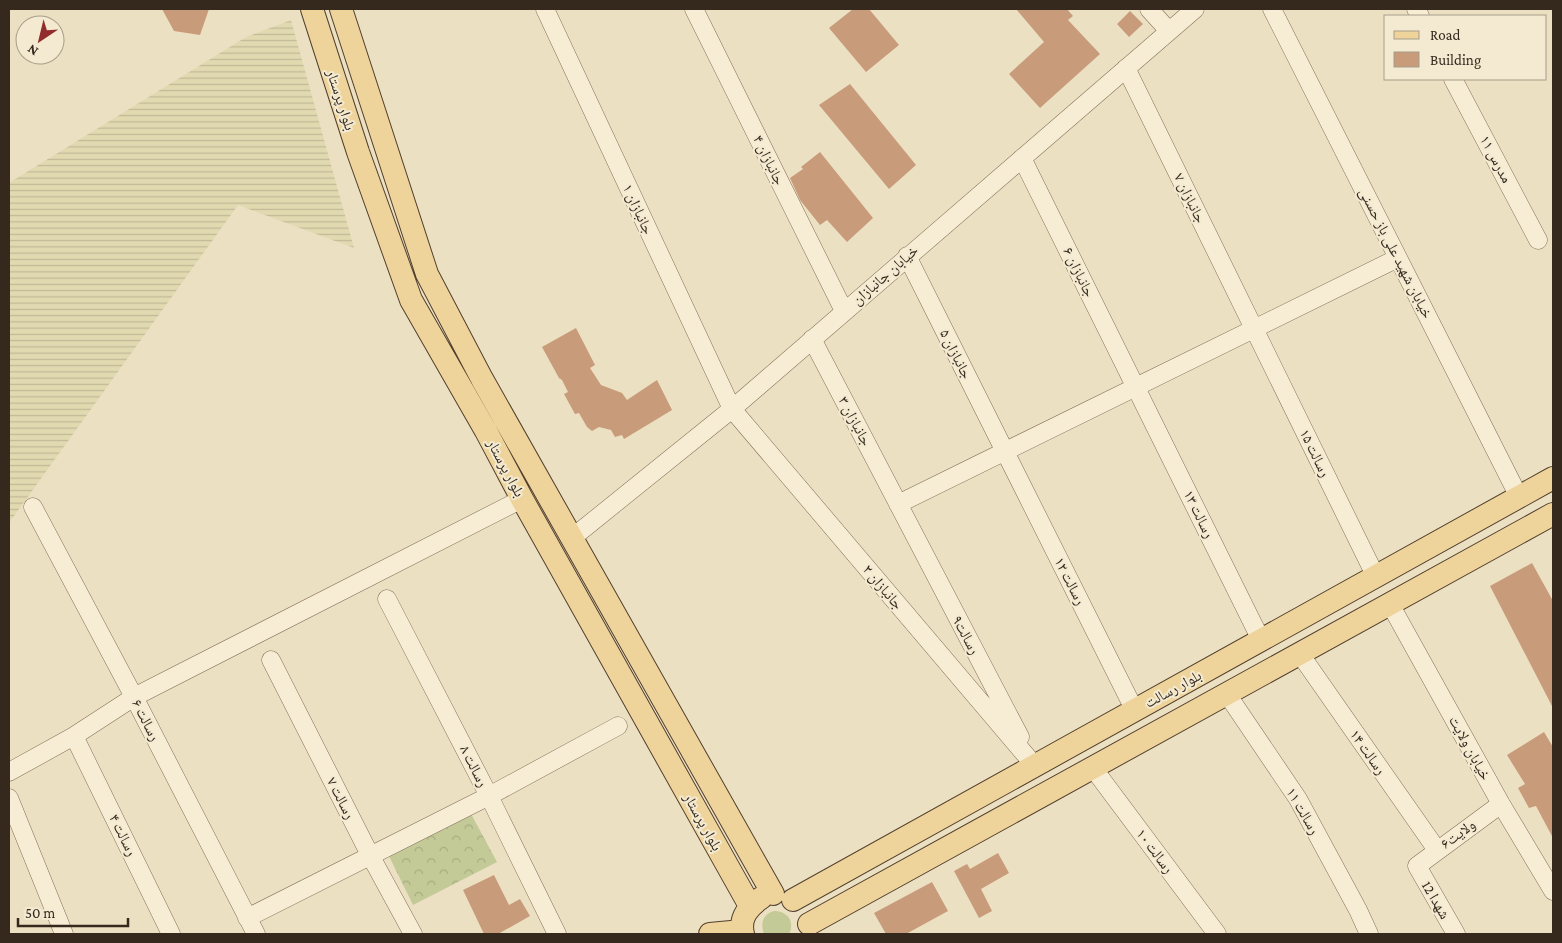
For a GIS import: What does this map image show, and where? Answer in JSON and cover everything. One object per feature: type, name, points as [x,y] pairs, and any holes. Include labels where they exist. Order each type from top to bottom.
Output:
[{"type":"main road","name":"بلوار پرستار","points":[[312,9],[358,152],[411,300],[750,906]]},
{"type":"main road","name":"بلوار پرستار","points":[[341,9],[427,274],[572,538],[783,897],[797,902],[805,912],[809,929]]},
{"type":"main road","points":[[486,431],[494,428],[510,428]]},
{"type":"main road","name":"بلوار رسالت","points":[[750,906],[760,898],[783,897],[1035,766],[1553,478]]},
{"type":"main road","name":"بلوار رسالت","points":[[809,929],[1093,768],[1553,514]]},
{"type":"main road","points":[[1376,577],[1390,604]]},
{"type":"main road","points":[[710,934],[742,932],[743,918],[750,906]]},
{"type":"street","name":"جانبازان ۱","points":[[545,9],[732,409]]},
{"type":"street","name":"جانبازان ۴","points":[[694,9],[844,311]]},
{"type":"street","points":[[1149,9],[1169,31]]},
{"type":"street","name":"خیابان جانبازان","points":[[572,538],[732,409],[1195,9]]},
{"type":"street","name":"خیابان شهید علی باز حسنی","points":[[1272,9],[1519,497]]},
{"type":"street","name":"جانبازان ۷","points":[[1126,68],[1254,329]]},
{"type":"street","name":"مدرس ۱۱","points":[[1454,80],[1538,240]]},
{"type":"street","name":"جانبازان ۶","points":[[1022,158],[1136,387]]},
{"type":"street","name":"جانبازان ۵","points":[[907,256],[1005,451]]},
{"type":"street","points":[[898,504],[1398,258]]},
{"type":"street","name":"رسالت ۱۵","points":[[1254,329],[1376,577]]},
{"type":"street","name":"جانبازان ۳","points":[[812,339],[898,504]]},
{"type":"street","name":"رسالت ۱۳","points":[[1136,387],[1262,640]]},
{"type":"street","name":"جانبازان ۲","points":[[732,409],[1035,766]]},
{"type":"street","name":"رسالت ۱۲","points":[[1005,451],[1134,711]]},
{"type":"street","points":[[9,772],[74,736],[134,698],[522,499]]},
{"type":"street","name":"رسالت۹","points":[[898,504],[1035,766]]},
{"type":"street","name":"رسالت ۶","points":[[33,507],[256,934]]},
{"type":"street","name":"رسالت ۸","points":[[387,598],[489,796],[557,934]]},
{"type":"street","name":"خیابان ولایت","points":[[1390,604],[1501,804],[1553,891]]},
{"type":"street","name":"رسالت ۱۴","points":[[1300,654],[1437,850]]},
{"type":"street","name":"رسالت ۷","points":[[272,660],[370,855],[413,934]]},
{"type":"street","name":"رسالت ۱۱","points":[[1227,694],[1298,799],[1369,934]]},
{"type":"street","points":[[247,918],[489,796],[618,726]]},
{"type":"street","name":"رسالت ۴","points":[[74,736],[172,934]]},
{"type":"street","name":"رسالت ۱۰","points":[[1093,768],[1217,934]]},
{"type":"street","points":[[9,798],[64,934]]},
{"type":"street","name":"ولایت۶","points":[[1417,866],[1501,804]]},
{"type":"street","name":"شهدا 12","points":[[1417,866],[1456,934]]},
{"type":"shaded area","points":[[291,20],[354,248],[238,205],[9,523],[9,183],[246,37]]},
{"type":"green space","points":[[470,812],[497,862],[413,905],[389,856]]},
{"type":"green space","points":[[774,911],[783,913],[791,921],[789,934],[764,934],[763,920],[767,914]]},
{"type":"building","points":[[162,9],[209,9],[200,35],[174,31]]},
{"type":"building","points":[[853,9],[869,9],[899,45],[866,72],[829,28]]},
{"type":"building","points":[[1016,9],[1067,9],[1073,16],[1068,20],[1100,54],[1040,108],[1009,74],[1044,42]]},
{"type":"building","points":[[1130,11],[1143,24],[1129,37],[1117,24]]},
{"type":"building","points":[[850,84],[916,165],[889,189],[819,105]]},
{"type":"building","points":[[820,152],[873,218],[847,242],[827,220],[820,225],[800,200],[790,178],[803,169],[801,167]]},
{"type":"building","points":[[576,328],[595,365],[590,368],[601,385],[622,393],[627,400],[657,380],[672,410],[624,439],[622,435],[615,437],[611,430],[599,427],[592,431],[587,427],[579,413],[575,414],[564,394],[568,392],[542,347]]},
{"type":"building","points":[[1532,563],[1553,601],[1553,708],[1490,586]]},
{"type":"building","points":[[1544,732],[1553,747],[1553,838],[1536,806],[1529,808],[1518,788],[1525,784],[1507,755]]},
{"type":"building","points":[[998,853],[1009,873],[981,889],[992,911],[979,918],[954,871],[967,864],[970,869]]},
{"type":"building","points":[[494,875],[509,905],[520,899],[530,916],[498,934],[484,934],[463,890]]},
{"type":"building","points":[[932,882],[948,911],[906,934],[886,934],[874,913]]}]
